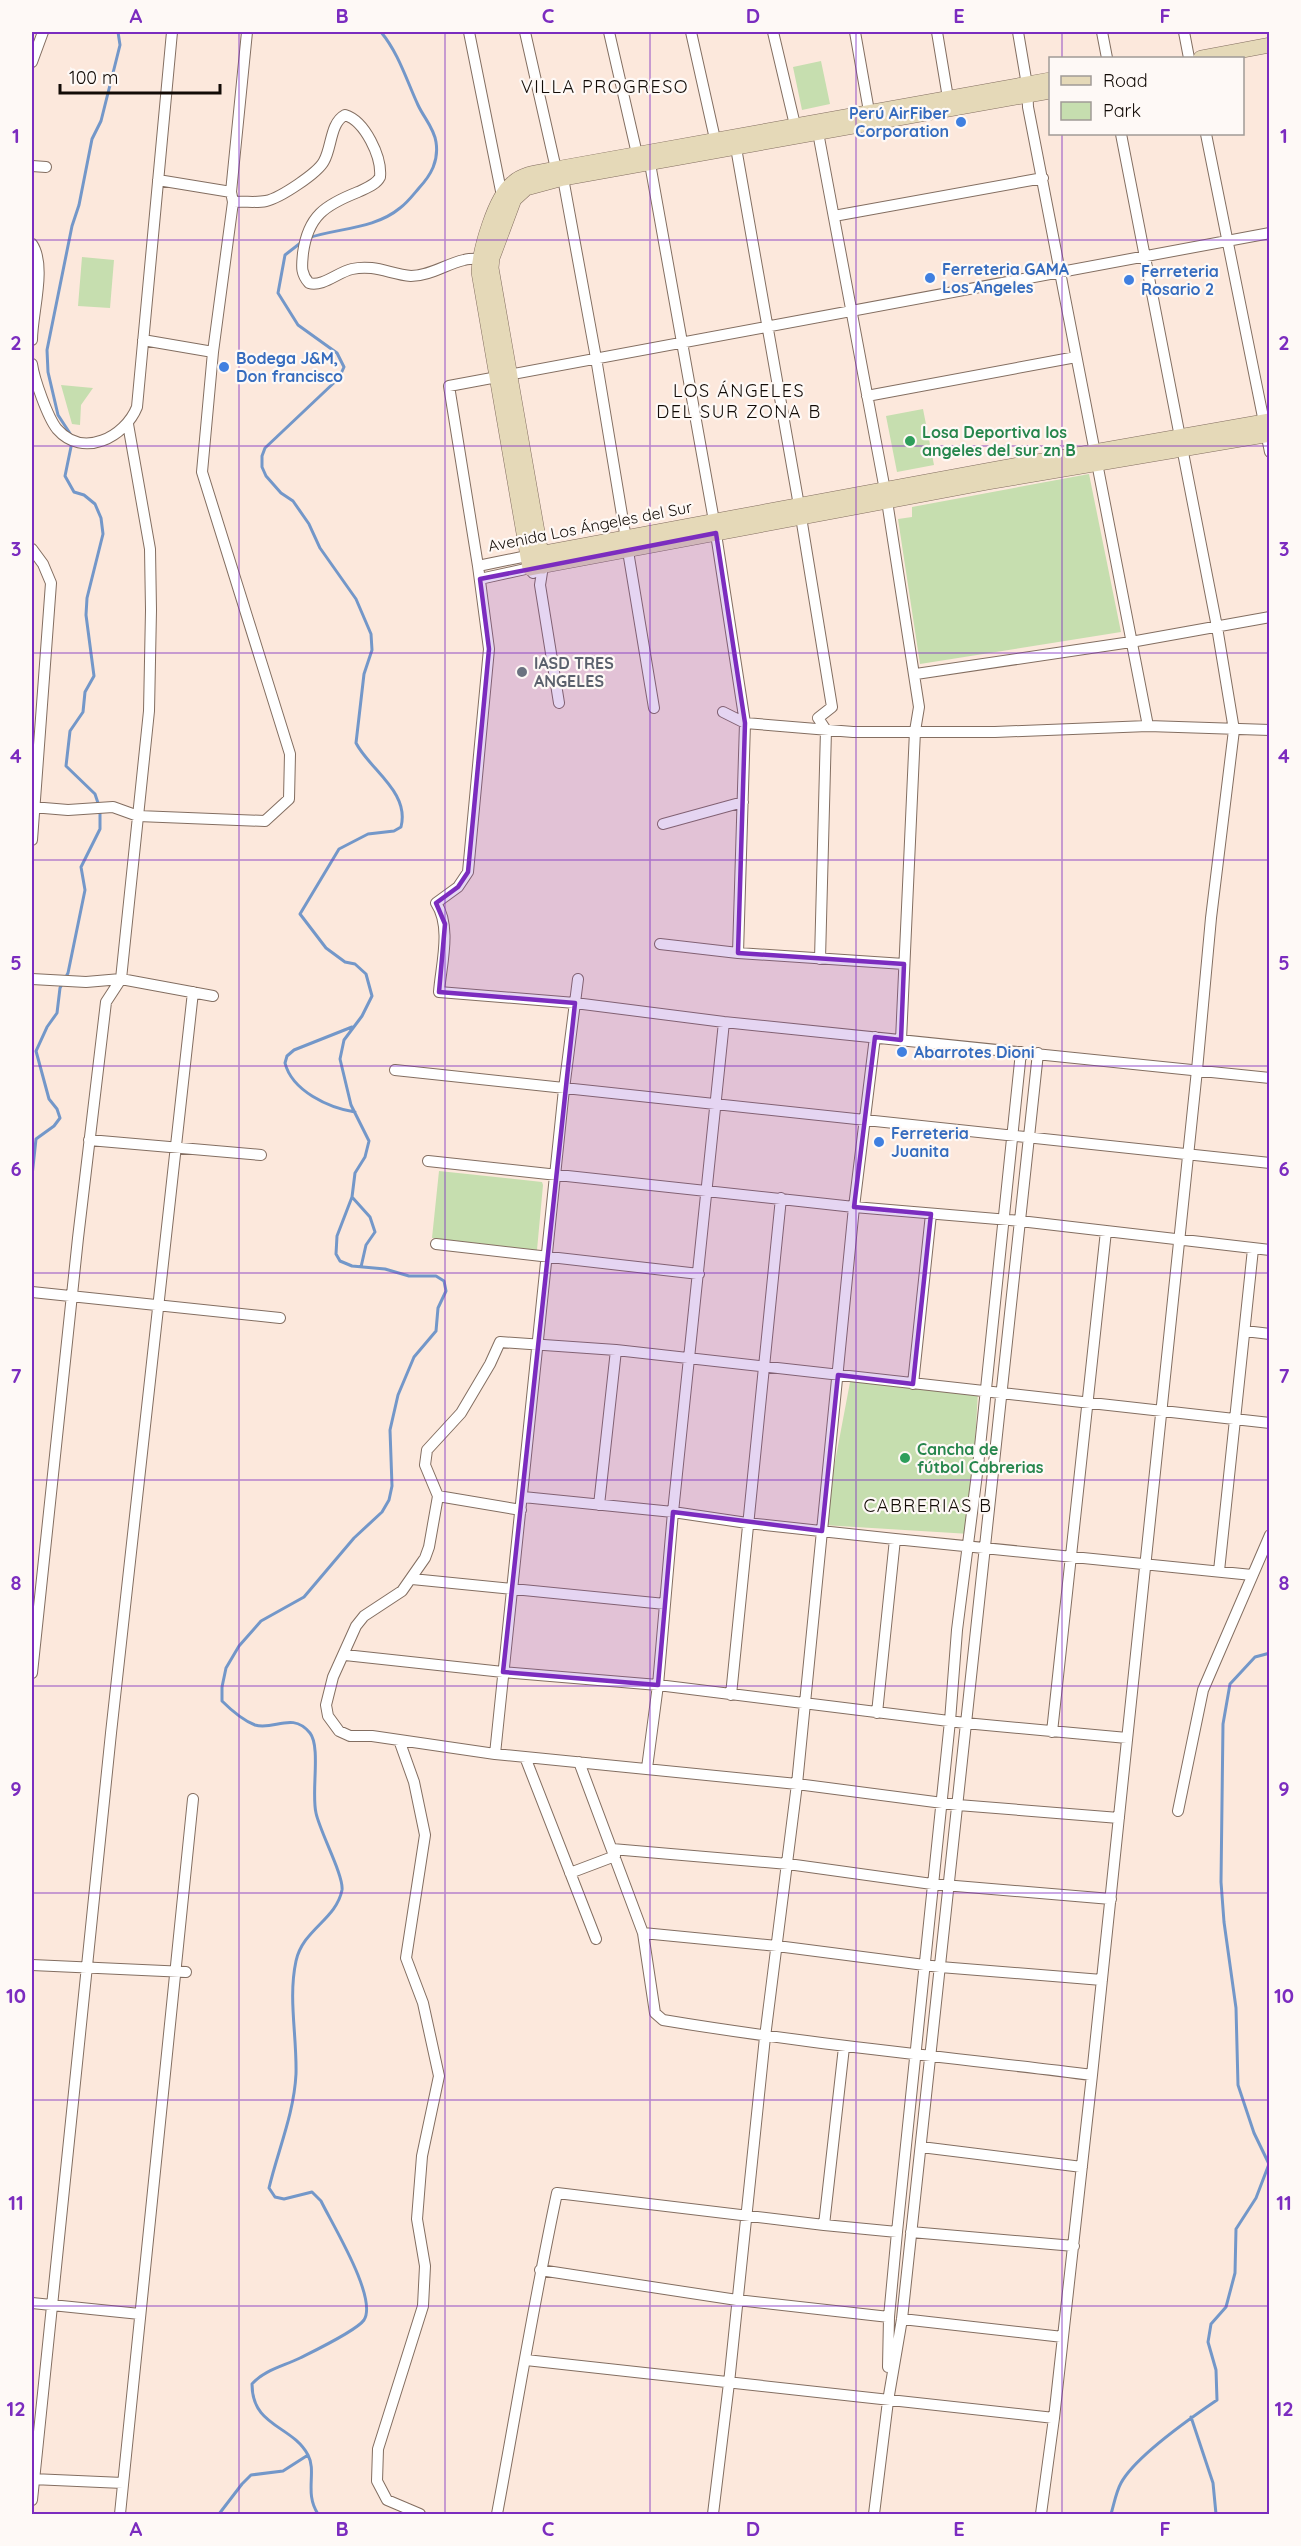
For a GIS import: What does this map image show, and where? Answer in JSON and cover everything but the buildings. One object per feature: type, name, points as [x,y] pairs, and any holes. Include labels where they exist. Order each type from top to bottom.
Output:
[{"type":"street","points":[[32,62],[44,32]]},
{"type":"street","points":[[32,364],[51,419],[66,437],[85,443],[105,441],[118,434],[128,424],[137,407],[172,32]]},
{"type":"street","points":[[33,807],[68,810],[113,807],[138,816],[264,821],[289,798],[290,754],[202,472],[213,352],[232,197],[247,32]]},
{"type":"street","points":[[469,32],[502,196],[486,259]]},
{"type":"street","points":[[525,32],[560,174],[596,358],[654,708]]},
{"type":"street","points":[[609,32],[645,156],[715,527],[746,723],[738,953]]},
{"type":"street","points":[[691,32],[715,139]]},
{"type":"street","points":[[773,32],[795,125]]},
{"type":"street","points":[[855,32],[870,118]]},
{"type":"street","points":[[937,32],[950,105]]},
{"type":"street","points":[[1018,32],[1026,90],[1076,357],[1148,726]]},
{"type":"street","points":[[1102,32],[1107,57]]},
{"type":"street","points":[[1184,32],[1189,57]]},
{"type":"street","points":[[1206,57],[1269,45]]},
{"type":"street","points":[[645,156],[950,105],[1026,90],[1049,80]]},
{"type":"street","points":[[1026,90],[1049,92]]},
{"type":"street","points":[[158,180],[232,197],[266,201],[318,170],[324,162],[339,118],[345,115],[361,126],[379,162],[380,177],[372,186],[331,205],[311,223],[305,240],[302,263],[302,272],[309,283],[321,283],[345,271],[362,267],[376,267],[412,276],[432,272],[464,260],[486,259]]},
{"type":"street","points":[[502,196],[520,178],[560,174],[715,139],[734,141],[795,125],[817,127]]},
{"type":"street","points":[[817,127],[886,495],[916,674],[919,706],[915,731],[901,1040]]},
{"type":"street","points":[[1041,2514],[1074,2246],[1211,918],[1234,730],[1121,135]]},
{"type":"street","points":[[1206,135],[1267,428],[1269,452]]},
{"type":"street","points":[[734,141],[800,511],[832,707],[818,718],[826,730],[820,959]]},
{"type":"street","points":[[32,166],[46,167]]},
{"type":"street","points":[[558,703],[504,376],[479,272],[518,194],[526,188],[560,174]]},
{"type":"street","points":[[834,216],[1043,178]]},
{"type":"street","points":[[478,566],[449,386],[1269,233]]},
{"type":"street","points":[[32,244],[36,251],[38,271],[32,340]]},
{"type":"street","points":[[143,340],[213,352]]},
{"type":"street","points":[[867,396],[1076,357]]},
{"type":"street","points":[[32,1673],[89,1140],[106,1002],[121,979],[149,711],[150,549],[128,424]]},
{"type":"street","name":"Avenida Los Ángeles del Sur","points":[[535,561],[480,579],[478,566],[535,561],[886,495],[1267,428]]},
{"type":"street","points":[[32,549],[43,564],[51,583],[32,840]]},
{"type":"street","points":[[480,579],[489,650],[468,872],[458,887],[436,903],[442,912],[445,924],[439,993],[575,1003],[874,1038],[1269,1077]]},
{"type":"street","points":[[916,674],[1131,642],[1269,617]]},
{"type":"street","points":[[723,712],[746,723],[826,730],[995,732],[1148,726],[1269,730]]},
{"type":"street","points":[[663,824],[743,802]]},
{"type":"street","points":[[660,944],[738,953],[904,964]]},
{"type":"street","points":[[32,979],[86,982],[121,979],[213,996]]},
{"type":"street","points":[[495,1754],[564,1089],[578,980]]},
{"type":"street","points":[[32,2500],[87,1967],[193,992]]},
{"type":"street","points":[[647,1768],[658,1685],[673,1512],[724,1022]]},
{"type":"street","points":[[713,2514],[765,2037],[788,1864],[854,1206],[874,1038]]},
{"type":"street","points":[[888,2401],[889,2317],[897,2232],[950,1722],[957,1630],[969,1546],[1021,1052]]},
{"type":"street","points":[[874,2514],[888,2401],[902,2319],[1038,1053]]},
{"type":"street","points":[[395,1070],[864,1122],[1269,1163]]},
{"type":"street","points":[[89,1140],[261,1155]]},
{"type":"street","points":[[428,1161],[931,1214],[1020,1221],[1269,1251]]},
{"type":"street","points":[[731,1695],[782,1198]]},
{"type":"street","points":[[913,1384],[931,1214]]},
{"type":"street","points":[[1052,1732],[1106,1231]]},
{"type":"street","points":[[436,1244],[699,1274]]},
{"type":"street","points":[[1219,1571],[1253,1249]]},
{"type":"street","points":[[32,1292],[280,1318]]},
{"type":"street","points":[[1245,1331],[1269,1334]]},
{"type":"street","points":[[1119,1818],[958,1804],[796,1784],[495,1754],[399,1740],[350,1736],[339,1731],[333,1724],[326,1706],[333,1677],[345,1655],[356,1626],[364,1616],[402,1591],[412,1579],[429,1547],[438,1496],[425,1466],[425,1457],[431,1444],[461,1413],[486,1372],[500,1342],[616,1350],[1269,1423]]},
{"type":"street","points":[[599,1505],[616,1350]]},
{"type":"street","points":[[438,1496],[520,1510]]},
{"type":"street","points":[[523,1497],[673,1512],[747,1523],[895,1539],[1252,1575]]},
{"type":"street","points":[[1178,1811],[1203,1690],[1269,1535]]},
{"type":"street","points":[[877,1713],[895,1539]]},
{"type":"street","points":[[412,1579],[513,1591],[665,1604]]},
{"type":"street","points":[[345,1655],[503,1672],[658,1685],[965,1724],[1127,1738]]},
{"type":"street","points":[[399,1740],[414,1782],[425,1835],[406,1958],[423,2002],[439,2076],[422,2156],[417,2218],[426,2266],[423,2307],[378,2449],[377,2481],[387,2500],[420,2514]]},
{"type":"street","points":[[525,1756],[596,1939]]},
{"type":"street","points":[[579,1762],[643,1933],[656,2013],[663,2020],[765,2037],[1092,2075]]},
{"type":"street","points":[[120,2514],[140,2314],[181,1971],[193,1799]]},
{"type":"street","points":[[570,1874],[614,1853],[788,1864],[932,1884],[1111,1899]]},
{"type":"street","points":[[643,1933],[777,1946],[940,1967],[1102,1980]]},
{"type":"street","points":[[32,1965],[181,1971]]},
{"type":"street","points":[[824,2225],[844,2047]]},
{"type":"street","points":[[921,2148],[1082,2167]]},
{"type":"street","points":[[497,2514],[526,2360],[540,2270],[557,2193],[897,2232]]},
{"type":"street","points":[[911,2232],[1074,2246]]},
{"type":"street","points":[[540,2270],[737,2300],[889,2317]]},
{"type":"street","points":[[32,2303],[140,2314]]},
{"type":"street","points":[[902,2319],[1063,2337]]},
{"type":"street","points":[[526,2360],[1054,2418]]},
{"type":"street","points":[[33,2479],[123,2483]]},
{"type":"highlighted area","points":[[716,533],[745,723],[738,953],[904,964],[901,1040],[875,1037],[854,1207],[931,1214],[913,1384],[838,1375],[822,1531],[673,1512],[658,1685],[503,1672],[575,1003],[439,992],[445,924],[436,903],[458,887],[468,872],[489,649],[480,579]]},
{"type":"green space","points":[[821,61],[830,104],[802,110],[793,67]]},
{"type":"green space","points":[[82,257],[114,260],[110,308],[78,306]]},
{"type":"green space","points":[[61,385],[93,388],[81,405],[80,425],[72,424]]},
{"type":"green space","name":"Losa Deportiva los angeles del sur zn B","points":[[923,409],[934,465],[897,472],[886,416]]},
{"type":"green space","points":[[1089,474],[1121,632],[920,664],[898,519],[912,517],[912,507]]},
{"type":"green space","points":[[439,1171],[542,1182],[537,1250],[432,1238]]},
{"type":"green space","name":"Cancha de fútbol Cabrerias","points":[[851,1377],[978,1391],[970,1534],[823,1525]]},
{"type":"waterway","points":[[71,435],[58,415],[48,372],[47,350],[92,139],[101,121],[120,45],[118,32]]},
{"type":"waterway","points":[[308,238],[368,224],[390,215],[410,199],[433,167],[437,149],[433,132],[397,58],[381,32]]},
{"type":"waterway","points":[[303,241],[285,255],[278,293],[298,325],[337,353],[344,367],[339,378],[265,448],[262,467],[266,476],[281,493],[293,501],[309,524],[320,548],[356,599],[371,634],[372,650],[364,674],[356,743],[394,792],[400,803],[402,814],[401,827],[394,831],[368,834],[339,849],[300,914],[326,948],[345,962],[355,964],[366,974],[372,996],[362,1016],[344,1040],[340,1059],[351,1105],[369,1141],[365,1157],[355,1173],[352,1197],[337,1236],[336,1254],[340,1261],[352,1266],[385,1269],[409,1276],[436,1276],[444,1281],[446,1291],[438,1308],[436,1331],[414,1357],[398,1395],[390,1430],[392,1486],[389,1500],[382,1512],[354,1538],[304,1597],[261,1621],[239,1646],[226,1668],[222,1687],[222,1701],[250,1723],[269,1726],[290,1722],[296,1723],[310,1733],[315,1749],[316,1813],[342,1883],[339,1900],[305,1941],[296,1961],[293,1989],[295,2089],[269,2188],[275,2197],[284,2199],[312,2192],[321,2201],[352,2261],[365,2295],[367,2310],[364,2320],[353,2330],[315,2351],[268,2372],[252,2384],[258,2409],[301,2445],[308,2455],[312,2498],[318,2514]]},
{"type":"waterway","points":[[32,1176],[36,1139],[54,1126],[60,1118],[57,1109],[49,1099],[36,1051],[47,1027],[57,1013],[60,988],[68,973],[85,890],[81,867],[100,829],[100,809],[95,794],[66,766],[70,731],[83,712],[85,692],[94,676],[86,615],[87,598],[103,534],[101,518],[95,504],[84,495],[74,492],[65,476],[72,442]]},
{"type":"waterway","points":[[352,1027],[294,1050],[287,1056],[285,1063],[289,1073],[303,1090],[334,1107],[355,1112]]},
{"type":"waterway","points":[[352,1197],[370,1217],[375,1232],[366,1245],[361,1267]]},
{"type":"waterway","points":[[1111,2514],[1121,2483],[1138,2461],[1193,2416],[1217,2400],[1216,2370],[1208,2342],[1211,2324],[1226,2307],[1235,2273],[1236,2229],[1256,2198],[1269,2164],[1254,2133],[1238,2085],[1236,2008],[1221,1882],[1223,1724],[1230,1684],[1255,1657],[1270,1653]]},
{"type":"waterway","points":[[1191,2417],[1213,2483],[1216,2514]]},
{"type":"waterway","points":[[219,2514],[251,2475],[283,2471],[308,2455]]},
{"type":"place","name":"Perú AirFiber Corporation","points":[[961,122]]},
{"type":"place","name":"Ferreteria GAMA Los Angeles","points":[[930,278]]},
{"type":"place","name":"Ferreteria Rosario 2","points":[[1129,280]]},
{"type":"place","name":"Bodega J&M, Don francisco","points":[[224,367]]},
{"type":"place","name":"Losa Deportiva los angeles del sur zn B","points":[[910,441]]},
{"type":"place","name":"IASD TRES ANGELES","points":[[522,672]]},
{"type":"place","name":"Abarrotes Dioni","points":[[902,1052]]},
{"type":"place","name":"Ferreteria Juanita","points":[[879,1142]]},
{"type":"place","name":"Cancha de fútbol Cabrerias","points":[[905,1458]]},
{"type":"district","name":"VILLA PROGRESO","points":[[605,86]]},
{"type":"district","name":"LOS ÁNGELES DEL SUR ZONA B","points":[[739,400]]},
{"type":"district","name":"CABRERIAS B","points":[[928,1505]]}]
